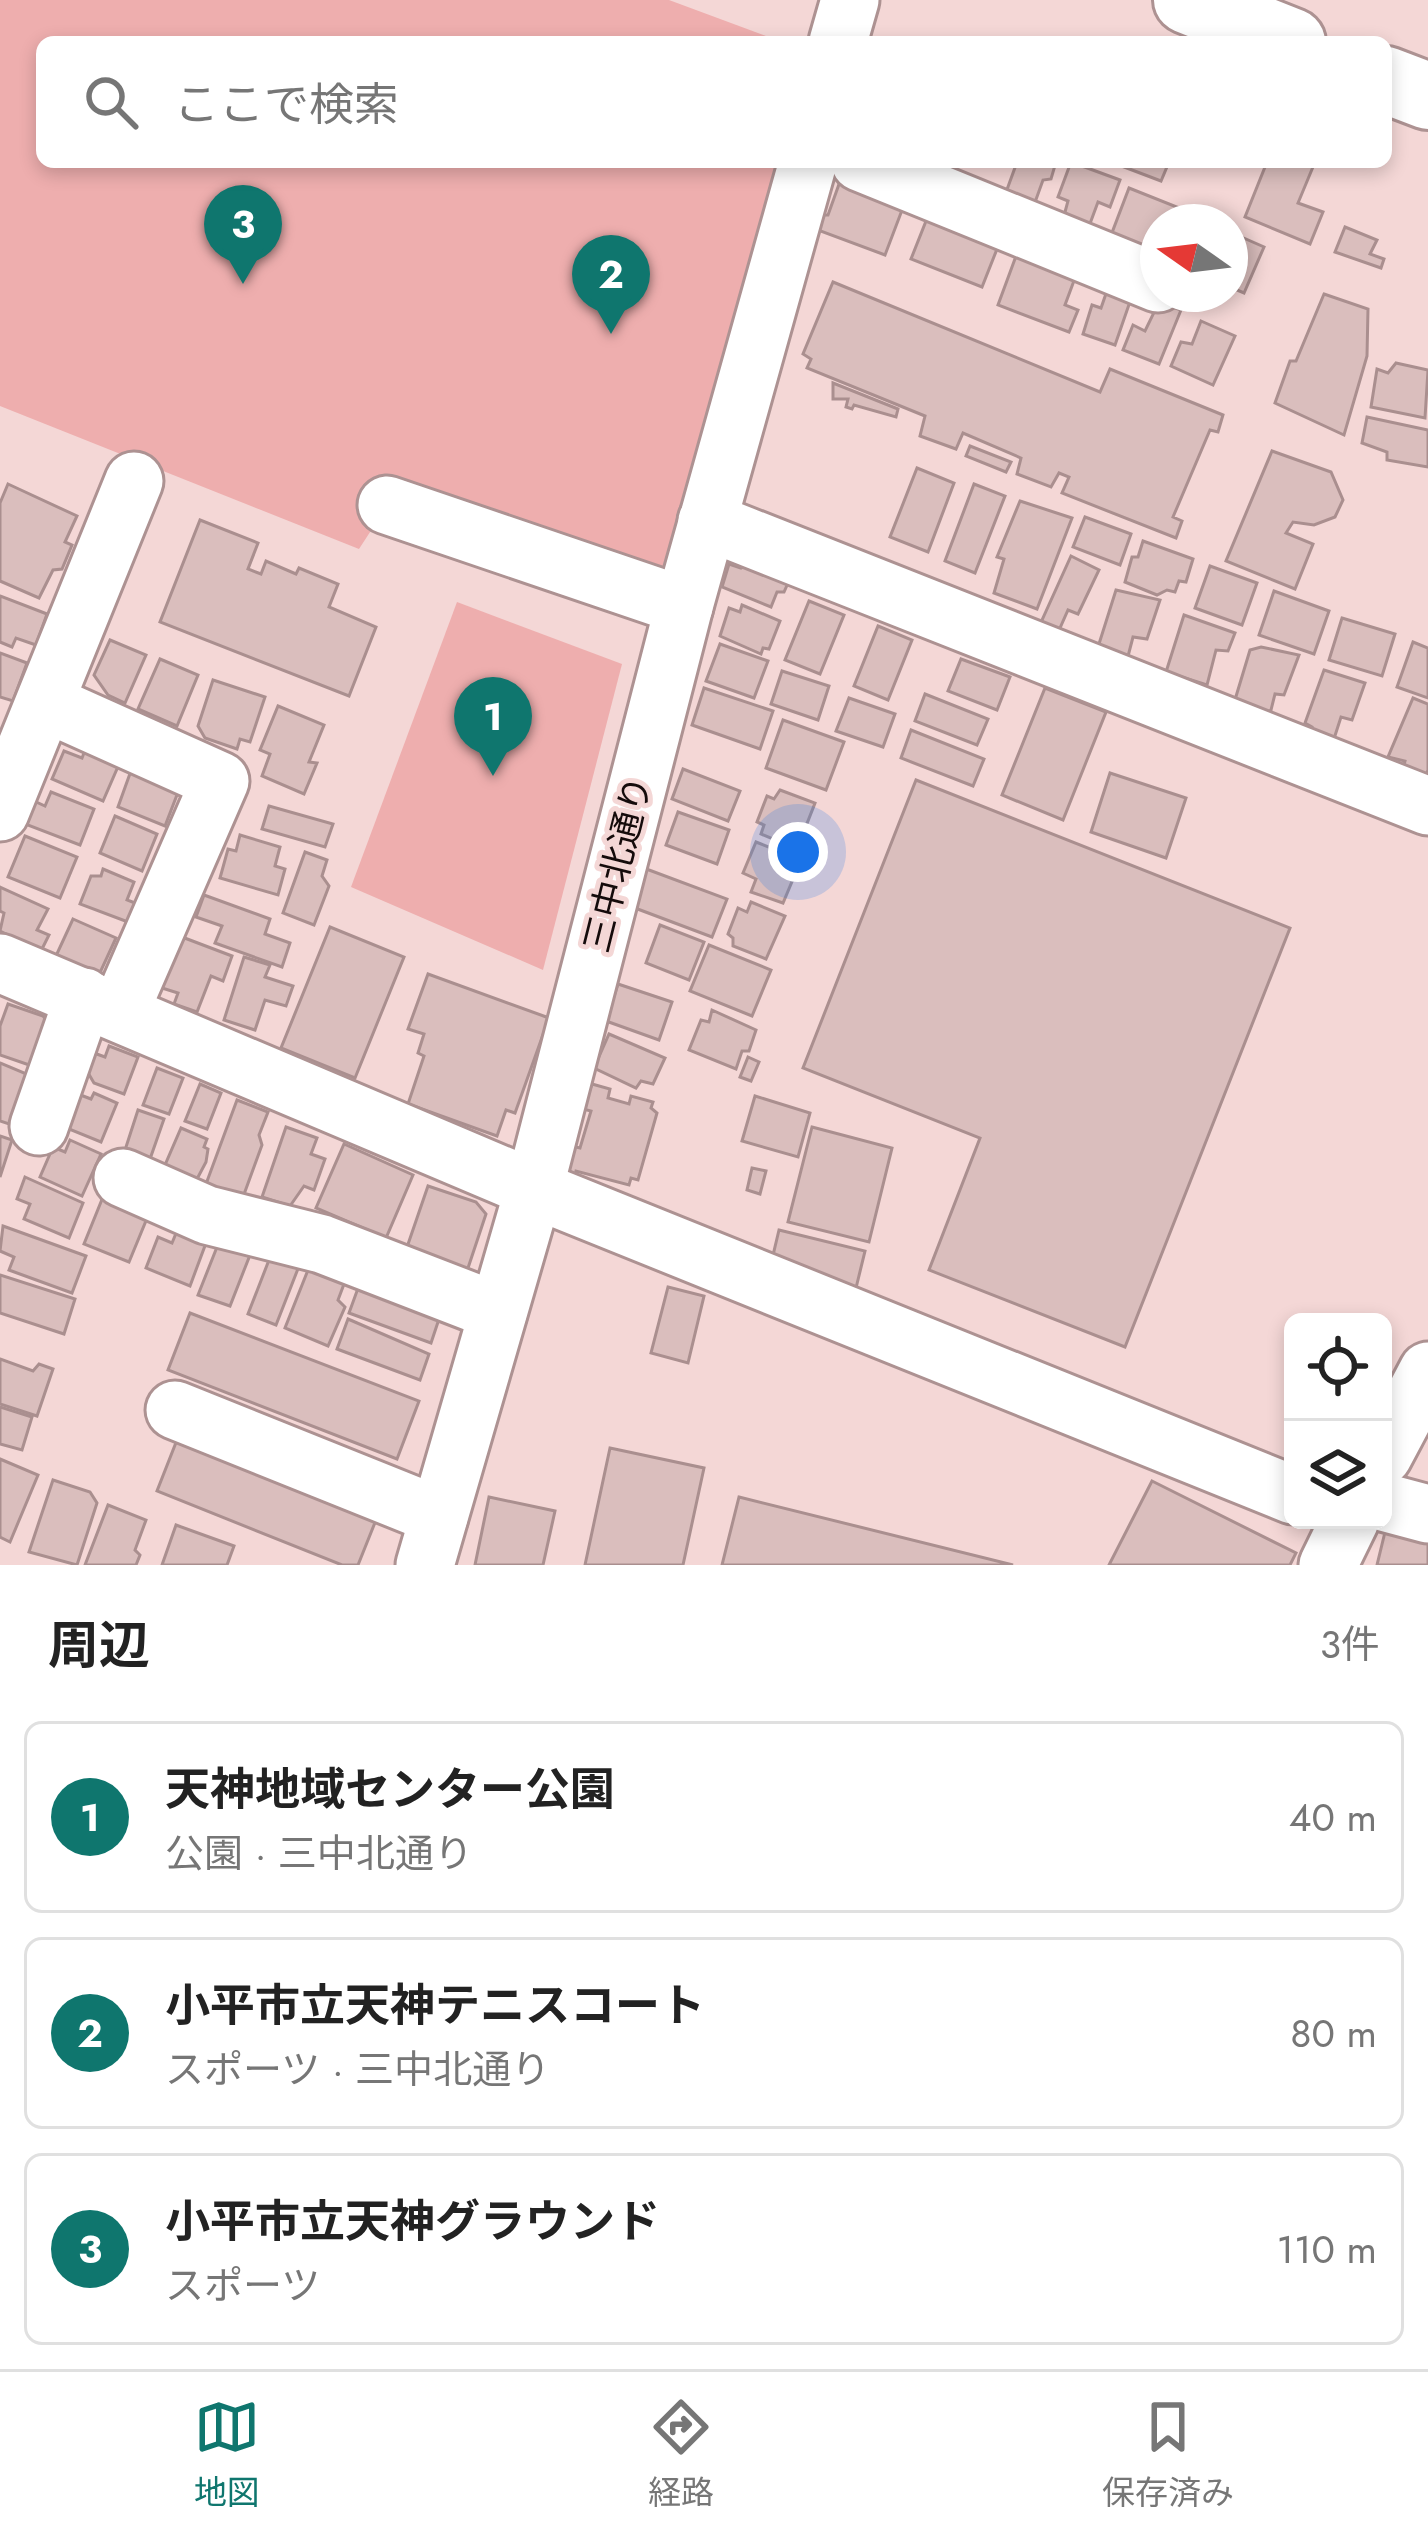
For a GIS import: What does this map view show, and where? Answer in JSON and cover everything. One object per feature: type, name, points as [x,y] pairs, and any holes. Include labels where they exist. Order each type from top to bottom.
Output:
[{"type":"main road","points":[[1187,0],[1277,36]]},
{"type":"main road","points":[[1392,82],[1428,96]]},
{"type":"street","points":[[840,36],[850,0]]},
{"type":"street","name":"三中北通り","points":[[432,1541],[534,1189],[683,606],[806,168]]},
{"type":"street","points":[[875,168],[1140,275]]},
{"type":"street","points":[[0,812],[134,482]]},
{"type":"street","points":[[387,506],[683,606]]},
{"type":"street","points":[[707,521],[1428,806]]},
{"type":"street","points":[[39,1126],[220,781],[46,703]]},
{"type":"street","points":[[0,963],[534,1189],[1284,1492]]},
{"type":"street","points":[[124,1178],[206,1215],[322,1244],[498,1312]]},
{"type":"street","points":[[1392,1439],[1428,1371]]},
{"type":"street","points":[[175,1410],[432,1541]]},
{"type":"street","points":[[1392,1504],[1428,1514]]},
{"type":"street","points":[[1328,1565],[1346,1529]]},
{"type":"shaded area","points":[[0,0],[669,0],[766,36],[36,36],[36,168],[806,168],[684,606],[387,506],[359,549],[0,406]]},
{"type":"shaded area","points":[[457,602],[622,664],[543,970],[351,887]]},
{"type":"building","points":[[1015,168],[1054,168],[1051,179],[1043,180],[1034,205],[1005,195]]},
{"type":"building","points":[[1069,168],[1087,168],[1120,180],[1110,207],[1098,202],[1088,229],[1073,223],[1065,212],[1068,201],[1058,197]]},
{"type":"building","points":[[1127,168],[1166,168],[1161,181]]},
{"type":"building","points":[[1265,168],[1313,168],[1298,203],[1323,212],[1310,244],[1248,218]]},
{"type":"building","points":[[843,173],[907,197],[885,255],[815,229],[821,215],[828,215]]},
{"type":"building","points":[[1129,188],[1169,204],[1140,204],[1140,250],[1110,238]]},
{"type":"building","points":[[928,216],[999,244],[982,287],[911,259]]},
{"type":"building","points":[[1345,227],[1377,240],[1370,254],[1384,259],[1381,268],[1335,252]]},
{"type":"building","points":[[1248,240],[1264,247],[1248,284]]},
{"type":"building","points":[[1019,248],[1078,270],[1065,305],[1078,310],[1069,332],[998,305]]},
{"type":"building","points":[[833,282],[1100,392],[1110,369],[1223,415],[1218,432],[1210,430],[1173,517],[1182,521],[1176,538],[1062,493],[1069,477],[1059,473],[1051,487],[1017,474],[1021,458],[963,433],[956,449],[920,436],[925,416],[807,368],[811,359],[803,354]]},
{"type":"building","points":[[1109,285],[1133,293],[1115,345],[1083,334],[1092,305],[1101,308]]},
{"type":"building","points":[[1324,294],[1368,309],[1367,356],[1344,435],[1275,403]]},
{"type":"building","points":[[1154,312],[1180,312],[1159,364],[1123,350],[1133,325],[1145,331]]},
{"type":"building","points":[[1201,321],[1235,336],[1213,385],[1171,366],[1181,342],[1192,344]]},
{"type":"building","points":[[1396,363],[1428,370],[1425,418],[1371,407],[1377,369],[1388,373]]},
{"type":"building","points":[[833,383],[898,409],[896,417],[846,407],[848,399],[833,399]]},
{"type":"building","points":[[1367,417],[1428,430],[1428,467],[1387,460],[1387,452],[1362,443]]},
{"type":"building","points":[[970,446],[1011,462],[1006,472],[966,456]]},
{"type":"building","points":[[1272,451],[1331,472],[1343,500],[1335,517],[1314,525],[1293,522],[1286,533],[1313,544],[1295,589],[1226,561]]},
{"type":"building","points":[[917,468],[954,483],[928,552],[890,537]]},
{"type":"building","points":[[8,484],[77,516],[65,542],[72,545],[62,569],[53,570],[39,598],[0,581],[0,503]]},
{"type":"building","points":[[974,484],[1005,496],[975,573],[945,561]]},
{"type":"building","points":[[1020,501],[1072,518],[1037,609],[994,593],[1004,559],[997,557]]},
{"type":"building","points":[[1085,517],[1131,534],[1120,565],[1073,547]]},
{"type":"building","points":[[200,520],[258,543],[248,569],[261,574],[266,561],[338,584],[329,607],[376,627],[349,696],[160,622]]},
{"type":"building","points":[[1143,541],[1193,559],[1186,582],[1179,581],[1175,592],[1157,595],[1125,582],[1132,557],[1138,557]]},
{"type":"building","points":[[1071,556],[1099,570],[1078,614],[1068,610],[1056,637],[1038,629]]},
{"type":"building","points":[[729,564],[746,565],[788,583],[784,592],[777,592],[771,607],[722,587]]},
{"type":"building","points":[[1210,566],[1257,583],[1242,625],[1195,608]]},
{"type":"building","points":[[1116,590],[1160,600],[1147,639],[1133,637],[1126,664],[1098,647]]},
{"type":"building","points":[[1274,591],[1329,611],[1314,654],[1259,635]]},
{"type":"building","points":[[0,596],[47,614],[36,645],[16,638],[12,647],[0,642]]},
{"type":"building","points":[[809,601],[844,615],[820,674],[785,660]]},
{"type":"building","points":[[742,605],[780,621],[769,649],[763,648],[761,654],[720,636],[729,608],[740,612]]},
{"type":"building","points":[[1184,615],[1235,633],[1228,651],[1216,650],[1207,685],[1166,672]]},
{"type":"building","points":[[1342,618],[1395,634],[1382,676],[1329,660]]},
{"type":"building","points":[[878,626],[912,640],[888,700],[854,686]]},
{"type":"building","points":[[110,640],[146,655],[125,703],[108,695],[94,675]]},
{"type":"building","points":[[1413,642],[1428,648],[1428,698],[1397,687]]},
{"type":"building","points":[[720,644],[768,661],[754,698],[706,681]]},
{"type":"building","points":[[1261,647],[1299,655],[1284,695],[1275,694],[1271,710],[1261,715],[1231,713],[1250,650]]},
{"type":"building","points":[[0,653],[27,663],[13,701],[0,697]]},
{"type":"building","points":[[160,659],[198,675],[177,726],[138,709]]},
{"type":"building","points":[[961,659],[1010,677],[997,710],[948,691]]},
{"type":"building","points":[[1324,670],[1365,683],[1352,720],[1341,717],[1331,748],[1309,739],[1312,727],[1305,723]]},
{"type":"building","points":[[782,671],[829,686],[818,720],[771,704]]},
{"type":"building","points":[[213,680],[265,697],[250,742],[240,739],[237,749],[205,738],[198,726]]},
{"type":"building","points":[[704,688],[773,711],[760,749],[692,725]]},
{"type":"building","points":[[1045,688],[1106,712],[1063,820],[1002,795]]},
{"type":"building","points":[[925,694],[988,719],[977,745],[915,721]]},
{"type":"building","points":[[849,698],[895,714],[883,747],[836,731]]},
{"type":"building","points":[[1413,698],[1428,704],[1428,770],[1422,784],[1403,769],[1405,761],[1388,757]]},
{"type":"building","points":[[278,706],[324,725],[309,762],[317,763],[304,794],[262,776],[270,754],[260,750]]},
{"type":"building","points":[[783,720],[844,742],[826,790],[766,768]]},
{"type":"building","points":[[911,730],[984,759],[973,786],[901,758]]},
{"type":"building","points":[[86,748],[120,762],[103,801],[52,779],[64,751],[82,758]]},
{"type":"building","points":[[132,768],[180,787],[165,826],[118,807]]},
{"type":"building","points":[[683,769],[740,791],[728,821],[672,799]]},
{"type":"building","points":[[1110,773],[1186,798],[1166,858],[1091,832]]},
{"type":"building","points":[[916,780],[1290,928],[1125,1347],[929,1270],[980,1138],[803,1068]]},
{"type":"building","points":[[780,790],[815,803],[797,849],[761,834],[764,825],[757,822],[767,796],[774,799]]},
{"type":"building","points":[[51,792],[94,809],[80,845],[25,824],[34,801],[45,806]]},
{"type":"building","points":[[269,806],[333,824],[325,847],[262,829]]},
{"type":"building","points":[[678,812],[729,830],[717,864],[666,845]]},
{"type":"building","points":[[115,816],[157,834],[142,871],[100,853]]},
{"type":"building","points":[[240,835],[280,847],[275,866],[285,869],[278,895],[220,878],[228,849],[236,851]]},
{"type":"building","points":[[25,836],[77,857],[60,898],[8,877]]},
{"type":"building","points":[[756,842],[801,860],[783,903],[751,892],[756,879],[743,873]]},
{"type":"building","points":[[305,852],[327,860],[322,876],[329,886],[314,925],[283,913]]},
{"type":"building","points":[[641,867],[727,899],[712,937],[627,905]]},
{"type":"building","points":[[103,869],[134,882],[127,900],[135,903],[128,922],[80,904],[91,876],[101,876]]},
{"type":"building","points":[[0,887],[48,909],[37,930],[49,935],[41,951],[0,931],[4,913],[0,911]]},
{"type":"building","points":[[204,895],[270,919],[265,934],[290,943],[282,967],[215,943],[222,926],[196,917]]},
{"type":"building","points":[[751,902],[785,916],[766,959],[733,946],[728,934],[738,908],[747,912]]},
{"type":"building","points":[[73,919],[116,938],[98,977],[55,958]]},
{"type":"building","points":[[660,925],[704,942],[689,980],[646,963]]},
{"type":"building","points":[[330,927],[404,957],[355,1078],[281,1048]]},
{"type":"building","points":[[182,937],[232,956],[223,981],[211,976],[197,1012],[174,1004],[178,993],[162,988]]},
{"type":"building","points":[[709,945],[771,970],[752,1016],[690,991]]},
{"type":"building","points":[[244,957],[270,965],[265,977],[293,986],[286,1006],[265,1000],[255,1030],[224,1020]]},
{"type":"building","points":[[428,974],[549,1018],[515,1113],[506,1110],[497,1136],[408,1104],[424,1056],[418,1053],[424,1034],[408,1029]]},
{"type":"building","points":[[618,984],[672,1002],[659,1040],[606,1021]]},
{"type":"building","points":[[8,1004],[43,1016],[52,1027],[38,1068],[0,1055],[0,1026]]},
{"type":"building","points":[[712,1010],[756,1030],[736,1069],[689,1050],[701,1020],[709,1022]]},
{"type":"building","points":[[609,1034],[665,1058],[653,1084],[641,1081],[636,1088],[594,1068]]},
{"type":"building","points":[[109,1046],[138,1057],[124,1094],[94,1083],[87,1071],[94,1053],[105,1057]]},
{"type":"building","points":[[748,1057],[759,1062],[751,1081],[740,1077]]},
{"type":"building","points":[[0,1063],[29,1075],[9,1124],[0,1121]]},
{"type":"building","points":[[157,1068],[183,1078],[169,1114],[143,1105]]},
{"type":"building","points":[[200,1084],[221,1093],[207,1129],[185,1121]]},
{"type":"building","points":[[592,1084],[610,1089],[608,1098],[629,1104],[631,1096],[653,1102],[651,1108],[657,1113],[638,1180],[631,1178],[629,1185],[576,1171],[573,1184],[562,1181],[572,1146],[580,1148],[591,1111],[583,1109]]},
{"type":"building","points":[[94,1093],[117,1103],[101,1142],[64,1127],[78,1094],[91,1099]]},
{"type":"building","points":[[755,1096],[810,1113],[798,1157],[742,1141]]},
{"type":"building","points":[[237,1100],[268,1112],[243,1197],[206,1184]]},
{"type":"building","points":[[138,1110],[164,1119],[150,1159],[125,1150]]},
{"type":"building","points":[[286,1127],[317,1138],[311,1154],[325,1159],[314,1190],[304,1186],[290,1206],[262,1197]]},
{"type":"building","points":[[812,1127],[892,1148],[869,1242],[788,1222]]},
{"type":"building","points":[[181,1128],[207,1139],[206,1162],[197,1179],[172,1173],[165,1165]]},
{"type":"building","points":[[0,1136],[12,1140],[0,1177]]},
{"type":"building","points":[[70,1140],[101,1154],[82,1196],[40,1177],[53,1147],[65,1152]]},
{"type":"building","points":[[344,1144],[413,1175],[386,1238],[316,1208]]},
{"type":"building","points":[[752,1168],[766,1171],[760,1194],[747,1190]]},
{"type":"building","points":[[25,1177],[83,1203],[69,1238],[24,1219],[30,1204],[17,1199]]},
{"type":"building","points":[[428,1186],[476,1202],[486,1214],[467,1271],[406,1250]]},
{"type":"building","points":[[105,1192],[150,1211],[129,1262],[84,1244]]},
{"type":"building","points":[[3,1226],[86,1256],[72,1293],[9,1270],[14,1257],[0,1251]]},
{"type":"building","points":[[779,1230],[865,1251],[856,1288],[770,1268]]},
{"type":"building","points":[[177,1231],[206,1243],[190,1286],[146,1268],[158,1237],[172,1243]]},
{"type":"building","points":[[217,1247],[250,1255],[230,1306],[198,1295]]},
{"type":"building","points":[[269,1260],[301,1261],[276,1325],[248,1314]]},
{"type":"building","points":[[308,1270],[344,1284],[338,1300],[345,1307],[328,1346],[285,1328]]},
{"type":"building","points":[[0,1275],[75,1299],[64,1334],[0,1313]]},
{"type":"building","points":[[361,1280],[440,1316],[431,1343],[349,1313]]},
{"type":"building","points":[[668,1287],[704,1296],[688,1363],[651,1353]]},
{"type":"building","points":[[190,1313],[419,1401],[397,1459],[168,1370]]},
{"type":"building","points":[[348,1319],[429,1354],[420,1380],[337,1349]]},
{"type":"building","points":[[0,1359],[33,1371],[39,1364],[53,1369],[37,1416],[0,1404]]},
{"type":"building","points":[[0,1407],[32,1417],[22,1450],[0,1444]]},
{"type":"building","points":[[177,1440],[376,1520],[358,1565],[342,1565],[157,1491]]},
{"type":"building","points":[[610,1448],[704,1468],[683,1565],[585,1565]]},
{"type":"building","points":[[0,1459],[38,1475],[10,1542],[0,1537]]},
{"type":"building","points":[[53,1480],[90,1492],[97,1503],[77,1565],[29,1552]]},
{"type":"building","points":[[1152,1481],[1296,1553],[1290,1565],[1109,1565]]},
{"type":"building","points":[[489,1497],[555,1511],[543,1565],[475,1565]]},
{"type":"building","points":[[739,1497],[1013,1565],[722,1565]]},
{"type":"building","points":[[108,1505],[146,1520],[135,1550],[140,1555],[136,1565],[85,1565]]},
{"type":"building","points":[[176,1525],[234,1546],[227,1565],[162,1565]]},
{"type":"building","points":[[1385,1532],[1428,1543],[1428,1565],[1377,1565]]},
{"type":"place","name":"小平市立天神グラウンド","points":[[243,284]]},
{"type":"place","name":"小平市立天神テニスコート","points":[[611,334]]},
{"type":"place","name":"天神地域センター公園","points":[[493,776]]}]
